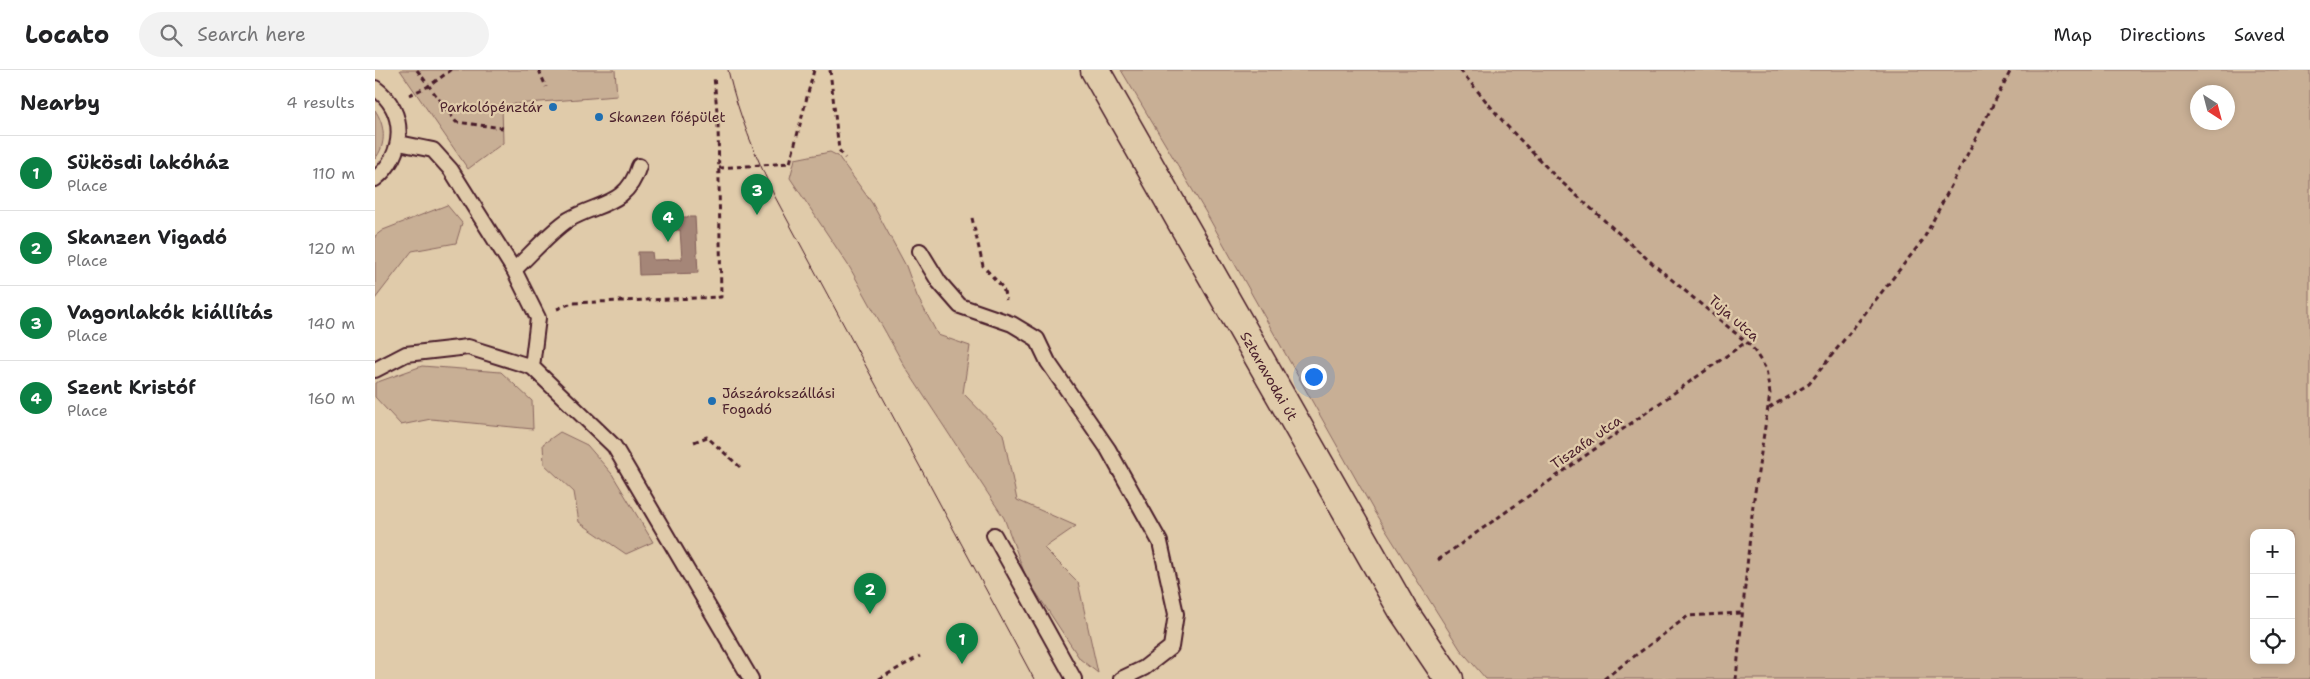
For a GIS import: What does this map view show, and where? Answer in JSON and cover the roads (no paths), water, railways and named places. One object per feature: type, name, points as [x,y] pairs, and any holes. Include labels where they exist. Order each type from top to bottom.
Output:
[{"type":"street","name":"Sztaravodai út","points":[[1095,70],[1401,609],[1449,679]]},
{"type":"lane","points":[[375,88],[390,103],[398,122],[399,143],[387,169],[375,179]]},
{"type":"lane","points":[[399,143],[433,150],[445,163],[456,176],[514,270],[538,318],[532,367]]},
{"type":"lane","points":[[514,270],[567,220],[618,198],[634,183],[639,166]]},
{"type":"lane","points":[[920,251],[939,282],[960,306],[1012,324],[1037,340],[1048,362],[1108,449],[1160,542],[1176,614],[1171,647],[1144,668],[1121,679]]},
{"type":"lane","points":[[375,370],[406,354],[468,347],[532,367],[614,446],[751,679]]},
{"type":"lane","points":[[994,534],[1075,679]]},
{"type":"tram line","points":[[728,70],[748,134],[774,195],[1034,679]]},
{"type":"place","name":"Parkolópénztár","points":[[553,107]]},
{"type":"place","name":"Skanzen főépület","points":[[599,117]]},
{"type":"place","name":"Vagonlakók kiállítás","points":[[757,215]]},
{"type":"place","name":"Szent Kristóf","points":[[668,242]]},
{"type":"place","name":"Jászárokszállási Fogadó","points":[[712,401]]},
{"type":"place","name":"Skanzen Vigadó","points":[[870,614]]},
{"type":"place","name":"Sükösdi lakóház","points":[[962,664]]}]
